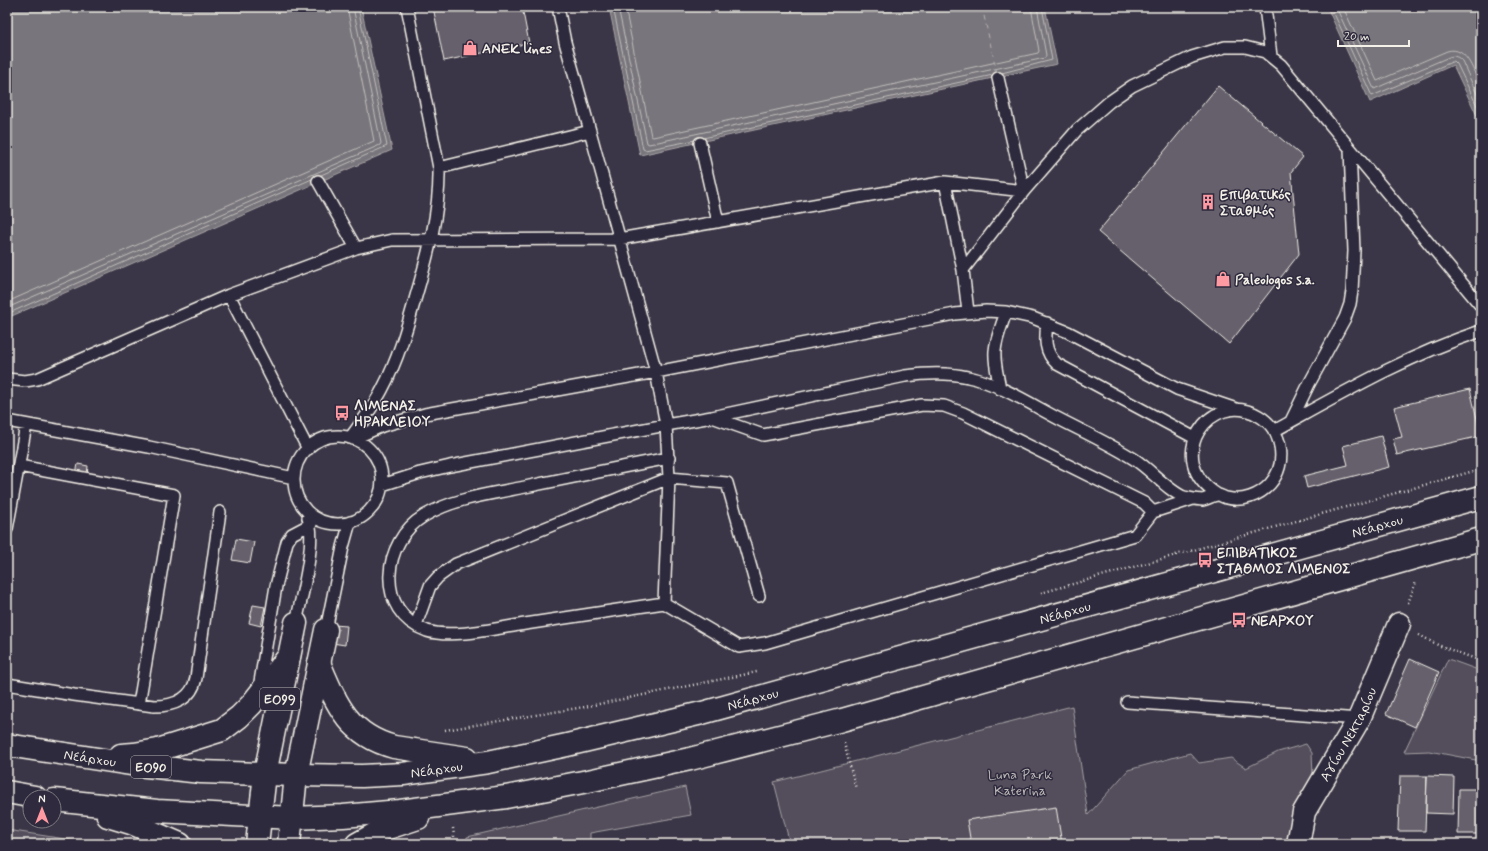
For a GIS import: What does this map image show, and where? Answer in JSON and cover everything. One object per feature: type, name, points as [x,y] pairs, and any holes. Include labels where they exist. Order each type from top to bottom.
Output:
[{"type":"main road","name":"Νεάρχου","points":[[7,745],[129,764],[194,771],[265,774],[362,776],[403,774],[488,762],[609,736],[702,713],[1481,497]]},
{"type":"main road","points":[[62,801],[157,811],[292,818],[393,812],[506,797],[581,783],[736,748],[842,720],[1481,538]]},
{"type":"main road","name":"ΕΟ99","points":[[257,844],[265,774],[296,624]]},
{"type":"main road","name":"Αγίου Νεκταρίου","points":[[1298,844],[1304,812],[1359,718],[1400,624]]},
{"type":"main road","name":"ΕΟ99","points":[[296,775],[326,630]]},
{"type":"main road","points":[[82,756],[134,754],[158,750],[222,730],[239,717],[257,697],[289,656]]},
{"type":"main road","points":[[319,663],[335,701],[344,715],[361,731],[373,739],[394,747],[488,762]]},
{"type":"main road","points":[[289,844],[296,775]]},
{"type":"main road","points":[[7,792],[22,795]]},
{"type":"main road","points":[[62,802],[132,823],[180,844]]},
{"type":"main road","points":[[357,844],[382,830],[463,803]]},
{"type":"lane","points":[[352,438],[377,400],[396,360],[414,302],[430,240],[438,195],[439,168],[407,7]]},
{"type":"lane","points":[[558,7],[565,42],[656,372],[666,425],[669,478],[664,603]]},
{"type":"lane","points":[[1265,7],[1271,56]]},
{"type":"lane","points":[[962,270],[1024,191],[1077,130],[1109,102],[1132,86],[1187,60],[1225,47],[1245,48],[1265,52],[1281,65],[1481,306]]},
{"type":"lane","points":[[998,78],[1024,191]]},
{"type":"lane","points":[[439,168],[590,131]]},
{"type":"lane","points":[[700,143],[718,222]]},
{"type":"lane","points":[[1292,421],[1309,384],[1338,331],[1350,304],[1354,251],[1350,149]]},
{"type":"lane","points":[[318,181],[356,248]]},
{"type":"lane","points":[[7,379],[25,381],[37,379],[229,295],[356,248],[392,240],[619,239],[945,182],[1024,191]]},
{"type":"lane","points":[[945,182],[962,270],[968,312]]},
{"type":"lane","points":[[229,295],[308,448]]},
{"type":"lane","points":[[352,438],[382,426],[424,414],[656,372],[968,312],[1006,312],[1033,318],[1047,323],[1068,332],[1177,390],[1259,416],[1274,430],[1281,448],[1281,458],[1276,476],[1263,490],[1246,498],[1227,498],[1218,495],[1204,485],[1195,471],[1192,455],[1195,438],[1202,426],[1213,417],[1226,411],[1240,410]]},
{"type":"lane","points":[[1000,389],[995,352],[1006,312]]},
{"type":"lane","points":[[1047,323],[1045,341],[1048,353],[1057,364],[1195,438]]},
{"type":"lane","points":[[1274,430],[1418,355],[1481,332]]},
{"type":"lane","points":[[382,484],[450,466],[712,417],[874,382],[925,373],[952,374],[969,377],[1000,389],[1133,458],[1183,496],[1203,500],[1218,495]]},
{"type":"lane","points":[[712,417],[763,435],[922,405],[944,406],[964,413],[1144,502],[1153,512]]},
{"type":"lane","points":[[7,422],[157,449],[294,478]]},
{"type":"lane","points":[[7,529],[26,426]]},
{"type":"lane","points":[[296,624],[311,544],[311,524],[305,508],[297,494],[294,478],[298,462],[308,448],[314,443],[339,436],[352,438],[366,446],[376,457],[381,470],[382,484],[378,499],[369,511],[358,519],[336,524],[316,517],[305,508]]},
{"type":"lane","points":[[669,458],[470,498],[449,504],[424,516],[411,524],[397,545],[390,569],[391,591],[397,608],[401,614],[416,625],[436,633],[464,632],[664,603],[739,647],[765,643],[1135,535],[1153,512],[1194,499]]},
{"type":"lane","points":[[19,466],[174,495],[140,704]]},
{"type":"lane","points":[[416,625],[430,586],[438,576],[452,567],[669,478],[726,483],[759,596]]},
{"type":"lane","points":[[7,684],[140,704],[163,706],[185,697],[192,691],[197,671],[220,512]]},
{"type":"lane","points":[[326,630],[343,547],[350,522]]},
{"type":"lane","points":[[257,697],[276,586],[287,542],[292,534],[311,524]]},
{"type":"lane","points":[[1127,702],[1359,718]]},
{"type":"path","points":[[1400,624],[1438,645],[1481,661]]},
{"type":"path","points":[[843,739],[856,789]]},
{"type":"path","points":[[453,828],[455,844]]},
{"type":"green space","points":[[1448,659],[1481,671],[1481,761],[1429,751],[1404,752]]},
{"type":"green space","name":"Luna Park Katerina","points":[[1072,706],[1088,815],[1128,770],[1190,753],[1199,763],[1231,758],[1246,768],[1278,752],[1306,744],[1312,753],[1313,776],[1289,844],[790,844],[774,782]]},
{"type":"green space","points":[[685,787],[691,815],[590,833],[590,844],[467,844],[467,837]]},
{"type":"green space","points":[[7,830],[91,843],[98,844],[7,844]]},
{"type":"water","points":[[7,7],[361,7],[392,150],[7,318]]},
{"type":"water","points":[[609,7],[1045,7],[1057,64],[640,155]]},
{"type":"water","points":[[1327,7],[1481,7],[1481,124],[1453,65],[1370,102]]},
{"type":"building","points":[[433,7],[522,7],[529,43],[444,61]]},
{"type":"building","name":"Επιβατικός Σταθμός","points":[[1218,86],[1303,157],[1291,172],[1299,254],[1229,344],[1098,232]]},
{"type":"building","points":[[1470,389],[1481,436],[1397,455],[1393,439],[1402,437],[1394,407]]},
{"type":"building","points":[[1381,436],[1389,467],[1307,488],[1304,476],[1348,465],[1343,446]]},
{"type":"building","points":[[78,464],[88,466],[87,476],[76,474]]},
{"type":"building","points":[[236,539],[254,542],[250,563],[232,560]]},
{"type":"building","points":[[253,605],[265,607],[261,626],[249,623]]},
{"type":"building","points":[[334,625],[347,626],[345,645],[332,643]]},
{"type":"building","points":[[1410,659],[1439,672],[1415,727],[1386,714]]},
{"type":"building","points":[[1400,776],[1427,776],[1425,831],[1398,831]]},
{"type":"building","points":[[1427,776],[1454,777],[1453,814],[1426,813]]},
{"type":"building","points":[[1459,789],[1481,789],[1481,834],[1458,834]]},
{"type":"building","points":[[1056,807],[1062,844],[971,844],[967,820]]},
{"type":"ferry route","points":[[982,7],[997,73]]},
{"type":"place","name":"ANEK lines","points":[[470,48]]},
{"type":"place","name":"Επιβατικός Σταθμός","points":[[1208,202]]},
{"type":"place","name":"Paleologos s.a.","points":[[1223,279]]},
{"type":"place","name":"ΛΙΜΕΝΑΣ ΗΡΑΚΛΕΙΟΥ","points":[[342,413]]},
{"type":"place","name":"ΕΠΙΒΑΤΙΚΟΣ ΣΤΑΘΜΟΣ ΛΙΜΕΝΟΣ","points":[[1205,560]]},
{"type":"place","name":"ΝΕΑΡΧΟΥ","points":[[1239,620]]}]
